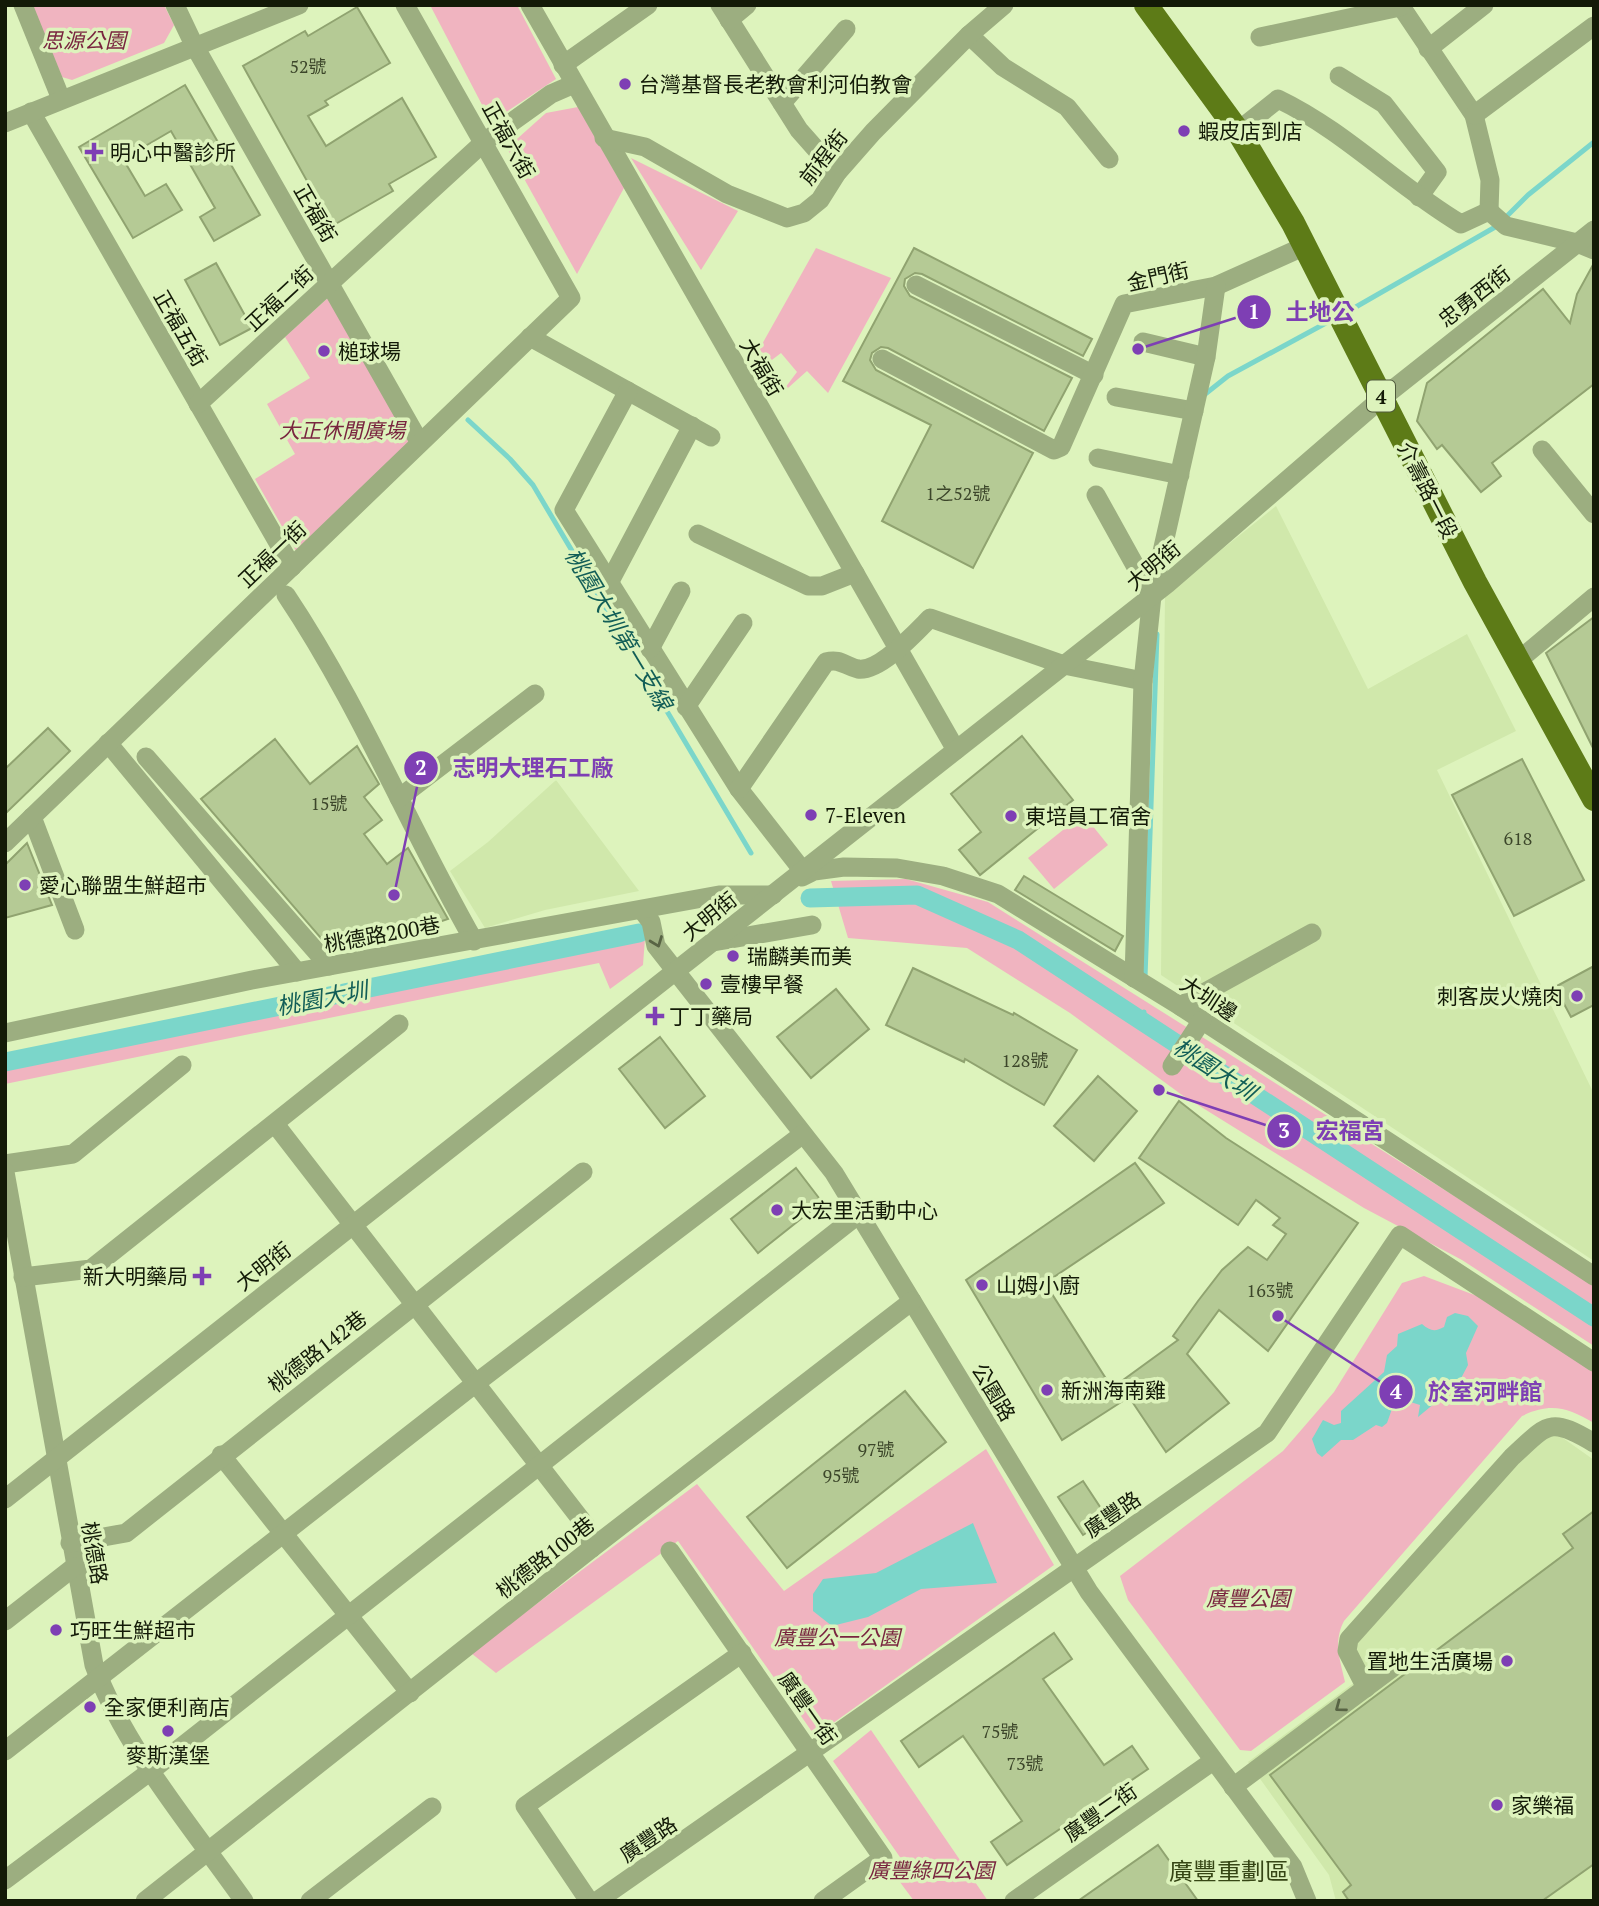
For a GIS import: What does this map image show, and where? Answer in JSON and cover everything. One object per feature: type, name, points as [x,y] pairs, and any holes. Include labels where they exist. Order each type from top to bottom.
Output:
[{"type":"main road","name":"介壽路一段","points":[[1146,5],[1238,131],[1305,246],[1475,582],[1519,660],[1587,767],[1594,799]]},
{"type":"street","points":[[23,5],[61,99]]},
{"type":"street","name":"正福街","points":[[175,5],[194,45],[420,443]]},
{"type":"street","points":[[5,123],[299,5]]},
{"type":"street","name":"正福六街","points":[[405,5],[571,298]]},
{"type":"street","name":"大福街","points":[[530,5],[956,750]]},
{"type":"street","points":[[563,65],[648,5]]},
{"type":"street","points":[[747,5],[724,13],[799,130],[837,173]]},
{"type":"street","name":"前程街","points":[[604,138],[645,146],[727,194],[787,218],[804,213],[820,200],[837,173],[969,36],[1004,5]]},
{"type":"street","points":[[1428,49],[1484,5]]},
{"type":"street","points":[[1260,37],[1400,6],[1475,115],[1497,218]]},
{"type":"street","points":[[1475,115],[1594,26]]},
{"type":"street","points":[[782,103],[846,29]]},
{"type":"street","points":[[969,36],[1003,67],[1067,107],[1109,159]]},
{"type":"street","points":[[1339,76],[1384,104],[1437,172],[1419,197]]},
{"type":"street","name":"正福二街","points":[[198,404],[484,142],[551,94],[573,84]]},
{"type":"street","points":[[1238,131],[1278,99],[1312,116],[1419,197],[1461,224],[1497,218],[1585,246]]},
{"type":"street","name":"正福五街","points":[[31,112],[292,567]]},
{"type":"street","name":"忠勇西街","points":[[1382,398],[1585,246],[1594,230]]},
{"type":"street","name":"金門街","points":[[882,359],[1054,450],[1061,447],[1124,304],[1216,286],[1305,246]]},
{"type":"street","points":[[916,285],[1094,375]]},
{"type":"street","points":[[1134,978],[1143,681],[1180,475],[1206,357],[1216,286]]},
{"type":"street","name":"正福一街","points":[[5,843],[571,298]]},
{"type":"street","points":[[530,337],[711,437]]},
{"type":"street","points":[[1143,342],[1206,357]]},
{"type":"street","points":[[628,391],[564,510],[739,789],[803,871]]},
{"type":"street","points":[[1116,397],[1194,411]]},
{"type":"street","name":"大明街","points":[[5,1499],[1158,592],[1382,398]]},
{"type":"street","points":[[609,583],[692,426]]},
{"type":"street","points":[[1542,450],[1594,514]]},
{"type":"street","points":[[1098,458],[1180,475]]},
{"type":"street","points":[[1096,495],[1158,592]]},
{"type":"street","points":[[698,534],[808,586],[822,586],[855,573]]},
{"type":"street","points":[[650,649],[681,591]]},
{"type":"street","points":[[286,595],[318,643],[399,798],[431,866],[474,941]]},
{"type":"street","points":[[1519,660],[1594,597]]},
{"type":"street","points":[[739,789],[827,662],[836,659],[859,669],[866,668],[898,650],[930,618],[1064,665],[1143,681]]},
{"type":"street","points":[[686,707],[743,623]]},
{"type":"street","points":[[399,798],[535,694]]},
{"type":"street","points":[[108,743],[297,972]]},
{"type":"street","points":[[146,757],[329,966]]},
{"type":"street","points":[[32,817],[75,930]]},
{"type":"street","name":"大圳邊","points":[[769,897],[814,871],[897,868],[943,876],[998,894],[1180,1006],[1198,1026],[1594,1276]]},
{"type":"street","name":"桃德路200巷","points":[[5,1032],[297,972],[719,895],[769,897]]},
{"type":"street","name":"公園路","points":[[642,910],[651,922],[656,946],[834,1173],[1075,1568],[1213,1761],[1293,1867],[1307,1901]]},
{"type":"street","points":[[712,942],[812,925]]},
{"type":"street","points":[[1180,1006],[1312,933]]},
{"type":"street","points":[[16,1265],[90,1269],[400,1024]]},
{"type":"street","points":[[1175,1061],[1198,1026]]},
{"type":"street","points":[[5,1164],[73,1154],[182,1065]]},
{"type":"street","points":[[275,1124],[586,1526],[592,1548]]},
{"type":"street","points":[[5,1751],[475,1382],[803,1134]]},
{"type":"street","name":"桃德路","points":[[5,1172],[16,1265],[55,1458],[88,1645],[99,1679],[105,1695],[152,1770],[244,1901]]},
{"type":"street","name":"桃德路142巷","points":[[70,1543],[126,1533],[221,1455],[583,1172]]},
{"type":"street","points":[[5,1880],[152,1770],[859,1214]]},
{"type":"street","name":"廣豐路","points":[[597,1901],[1266,1433],[1400,1235],[1594,1362]]},
{"type":"street","name":"桃德路100巷","points":[[145,1901],[592,1548],[912,1301]]},
{"type":"street","points":[[1366,1688],[1347,1651],[1349,1639],[1512,1457],[1541,1431],[1553,1425],[1564,1427],[1594,1443]]},
{"type":"street","points":[[221,1455],[410,1693]]},
{"type":"street","name":"廣豐一街","points":[[670,1551],[883,1858],[823,1901]]},
{"type":"street","points":[[5,1621],[74,1567]]},
{"type":"street","points":[[589,1901],[525,1806],[742,1653]]},
{"type":"street","points":[[1233,1787],[1395,1666]]},
{"type":"street","name":"廣豐二街","points":[[1014,1901],[1213,1761]]},
{"type":"street","points":[[310,1901],[432,1807]]},
{"type":"shaded area","points":[[1276,506],[1368,689],[1467,634],[1516,731],[1437,770],[1594,1094],[1594,1261],[1161,975],[1165,595]]},
{"type":"shaded area","points":[[556,780],[639,891],[545,910],[485,928],[450,871],[488,842]]},
{"type":"shaded area","name":"置地生活廣場","points":[[1553,1431],[1594,1460],[1594,1901],[1336,1901],[1329,1875],[1248,1762],[1363,1676],[1349,1645],[1534,1432]]},
{"type":"green space","name":"思源公園","points":[[32,5],[164,5],[174,25],[164,43],[72,80],[62,77]]},
{"type":"green space","points":[[430,5],[517,5],[556,79],[491,122]]},
{"type":"green space","points":[[578,107],[624,188],[577,274],[507,148],[546,113]]},
{"type":"green space","points":[[631,158],[738,211],[701,270]]},
{"type":"green space","points":[[816,248],[891,278],[828,393],[807,371],[779,396],[797,372],[781,353],[764,366],[756,355]]},
{"type":"green space","name":"大正休閒廣場","points":[[330,296],[409,443],[296,551],[255,479],[295,454],[267,404],[310,378],[285,337]]},
{"type":"green space","points":[[1083,814],[1108,845],[1054,889],[1028,858]]},
{"type":"green space","points":[[906,879],[988,902],[1594,1284],[1594,1346],[1462,1260],[1364,1208],[1182,1095],[1070,1013],[967,948],[848,938],[831,881]]},
{"type":"green space","points":[[645,938],[643,965],[610,989],[599,963],[5,1084],[5,1067]]},
{"type":"green space","name":"廣豐公園","points":[[1424,1276],[1485,1299],[1594,1371],[1594,1423],[1576,1414],[1551,1408],[1522,1416],[1344,1621],[1338,1644],[1345,1682],[1251,1751],[1240,1750],[1128,1600],[1120,1576],[1283,1451],[1334,1392],[1402,1283]]},
{"type":"green space","name":"廣豐公一公園","points":[[986,1449],[1054,1565],[815,1736],[678,1541],[496,1673],[471,1653],[697,1484],[784,1591]]},
{"type":"green space","name":"廣豐綠四公園","points":[[871,1730],[988,1901],[914,1901],[894,1874],[902,1860],[833,1761]]},
{"type":"water","points":[[1455,1313],[1468,1316],[1478,1326],[1466,1353],[1468,1365],[1458,1384],[1418,1417],[1420,1405],[1404,1400],[1400,1406],[1393,1406],[1387,1423],[1382,1427],[1376,1425],[1353,1440],[1341,1440],[1322,1457],[1317,1453],[1312,1439],[1323,1420],[1334,1425],[1341,1423],[1341,1411],[1384,1372],[1387,1355],[1397,1346],[1398,1334],[1422,1324],[1433,1330],[1441,1329],[1447,1317]]},
{"type":"water","points":[[973,1523],[997,1583],[921,1589],[868,1617],[832,1626],[813,1611],[813,1594],[823,1579],[876,1573]]},
{"type":"building","points":[[357,7],[390,63],[325,101],[328,105],[308,116],[326,146],[402,98],[436,157],[389,184],[393,191],[332,226],[243,66],[305,31],[308,36]]},
{"type":"building","points":[[185,85],[260,215],[214,241],[200,217],[215,208],[171,131],[123,159],[145,196],[166,184],[182,210],[133,238],[79,147]]},
{"type":"building","points":[[914,248],[1092,339],[1083,356],[922,274],[915,273],[905,279],[904,286],[910,296],[1072,378],[1044,431],[888,348],[881,347],[872,353],[870,360],[876,370],[1033,453],[973,568],[882,521],[931,425],[843,381]]},
{"type":"building","points":[[216,263],[252,328],[220,345],[185,280]]},
{"type":"building","points":[[1594,263],[1594,384],[1492,463],[1501,476],[1481,492],[1442,445],[1437,449],[1417,421],[1427,383],[1543,289],[1570,323],[1577,294]]},
{"type":"building","points":[[1594,617],[1594,750],[1546,653]]},
{"type":"building","points":[[48,728],[70,751],[5,814],[5,769]]},
{"type":"building","name":"東培員工宿舍","points":[[1022,736],[1073,800],[980,875],[959,850],[981,832],[951,794]]},
{"type":"building","points":[[275,739],[310,784],[357,746],[379,784],[364,797],[382,820],[364,834],[387,864],[408,848],[448,919],[362,948],[346,950],[342,944],[332,951],[201,799]]},
{"type":"building","points":[[1522,759],[1584,880],[1514,916],[1452,795]]},
{"type":"building","name":"愛心聯盟生鮮超市","points":[[27,843],[52,905],[5,918],[5,865]]},
{"type":"building","points":[[1024,876],[1123,936],[1115,951],[1015,890]]},
{"type":"building","name":"刺客炭火燒肉","points":[[1594,966],[1594,1005],[1571,1017],[1555,987]]},
{"type":"building","points":[[913,968],[1013,1015],[1014,1013],[1077,1050],[1044,1105],[965,1059],[964,1062],[886,1025]]},
{"type":"building","points":[[836,989],[869,1029],[811,1078],[777,1037]]},
{"type":"building","points":[[660,1037],[705,1096],[665,1128],[619,1069]]},
{"type":"building","points":[[1098,1076],[1137,1111],[1094,1161],[1054,1126]]},
{"type":"building","points":[[1179,1101],[1226,1138],[1358,1223],[1268,1351],[1219,1310],[1187,1354],[1229,1403],[1166,1452],[1129,1397],[1062,1440],[966,1280],[1135,1163],[1164,1203],[1045,1283],[1112,1388],[1178,1340],[1173,1336],[1222,1270],[1248,1247],[1267,1260],[1286,1234],[1273,1225],[1280,1218],[1256,1200],[1238,1225],[1139,1158]]},
{"type":"building","name":"大宏里活動中心","points":[[796,1168],[822,1202],[758,1253],[731,1219]]},
{"type":"building","points":[[905,1391],[946,1442],[787,1568],[747,1517]]},
{"type":"building","points":[[1083,1481],[1108,1519],[1083,1535],[1058,1497]]},
{"type":"building","name":"置地生活廣場","points":[[1594,1511],[1594,1864],[1542,1901],[1349,1901],[1343,1892],[1351,1885],[1270,1775],[1573,1548],[1563,1534]]},
{"type":"building","points":[[1054,1633],[1072,1659],[1043,1679],[1104,1765],[1132,1746],[1148,1769],[1007,1865],[991,1842],[1022,1821],[963,1736],[919,1767],[901,1741]]},
{"type":"building","points":[[1158,1845],[1198,1901],[1078,1901]]},
{"type":"waterway","points":[[1504,219],[1528,195],[1594,142]]},
{"type":"waterway","points":[[1354,308],[1497,226]]},
{"type":"waterway","points":[[1204,395],[1228,376],[1326,323]]},
{"type":"waterway","name":"桃園大圳第一支線","points":[[468,420],[510,459],[533,485],[751,853]]},
{"type":"waterway","points":[[1145,978],[1157,634]]},
{"type":"waterway","name":"桃園大圳","points":[[810,898],[917,895],[1018,940],[1594,1317]]},
{"type":"waterway","name":"桃園大圳","points":[[5,1062],[639,933]]},
{"type":"waterway","points":[[1143,1022],[1144,1012]]},
{"type":"place","name":"台灣基督長老教會利河伯教會","points":[[625,84]]},
{"type":"place","name":"蝦皮店到店","points":[[1184,131]]},
{"type":"place","name":"明心中醫診所","points":[[94,152]]},
{"type":"place","name":"土地公","points":[[1138,349]]},
{"type":"place","name":"槌球場","points":[[324,351]]},
{"type":"place","name":"7-Eleven","points":[[811,815]]},
{"type":"place","name":"東培員工宿舍","points":[[1011,816]]},
{"type":"place","name":"愛心聯盟生鮮超市","points":[[25,885]]},
{"type":"place","name":"志明大理石工廠","points":[[394,895]]},
{"type":"place","name":"瑞麟美而美","points":[[733,956]]},
{"type":"place","name":"壹樓早餐","points":[[706,984]]},
{"type":"place","name":"刺客炭火燒肉","points":[[1577,996]]},
{"type":"place","name":"丁丁藥局","points":[[655,1016]]},
{"type":"place","name":"宏福宮","points":[[1159,1090]]},
{"type":"place","name":"大宏里活動中心","points":[[777,1210]]},
{"type":"place","name":"新大明藥局","points":[[202,1276]]},
{"type":"place","name":"山姆小廚","points":[[982,1285]]},
{"type":"place","name":"於室河畔館","points":[[1278,1316]]},
{"type":"place","name":"新洲海南雞","points":[[1047,1390]]},
{"type":"place","name":"巧旺生鮮超市","points":[[56,1630]]},
{"type":"place","name":"置地生活廣場","points":[[1507,1661]]},
{"type":"place","name":"全家便利商店","points":[[90,1707]]},
{"type":"place","name":"麥斯漢堡","points":[[168,1731]]},
{"type":"place","name":"家樂福","points":[[1497,1805]]},
{"type":"district","name":"廣豐重劃區","points":[[1229,1871]]}]
